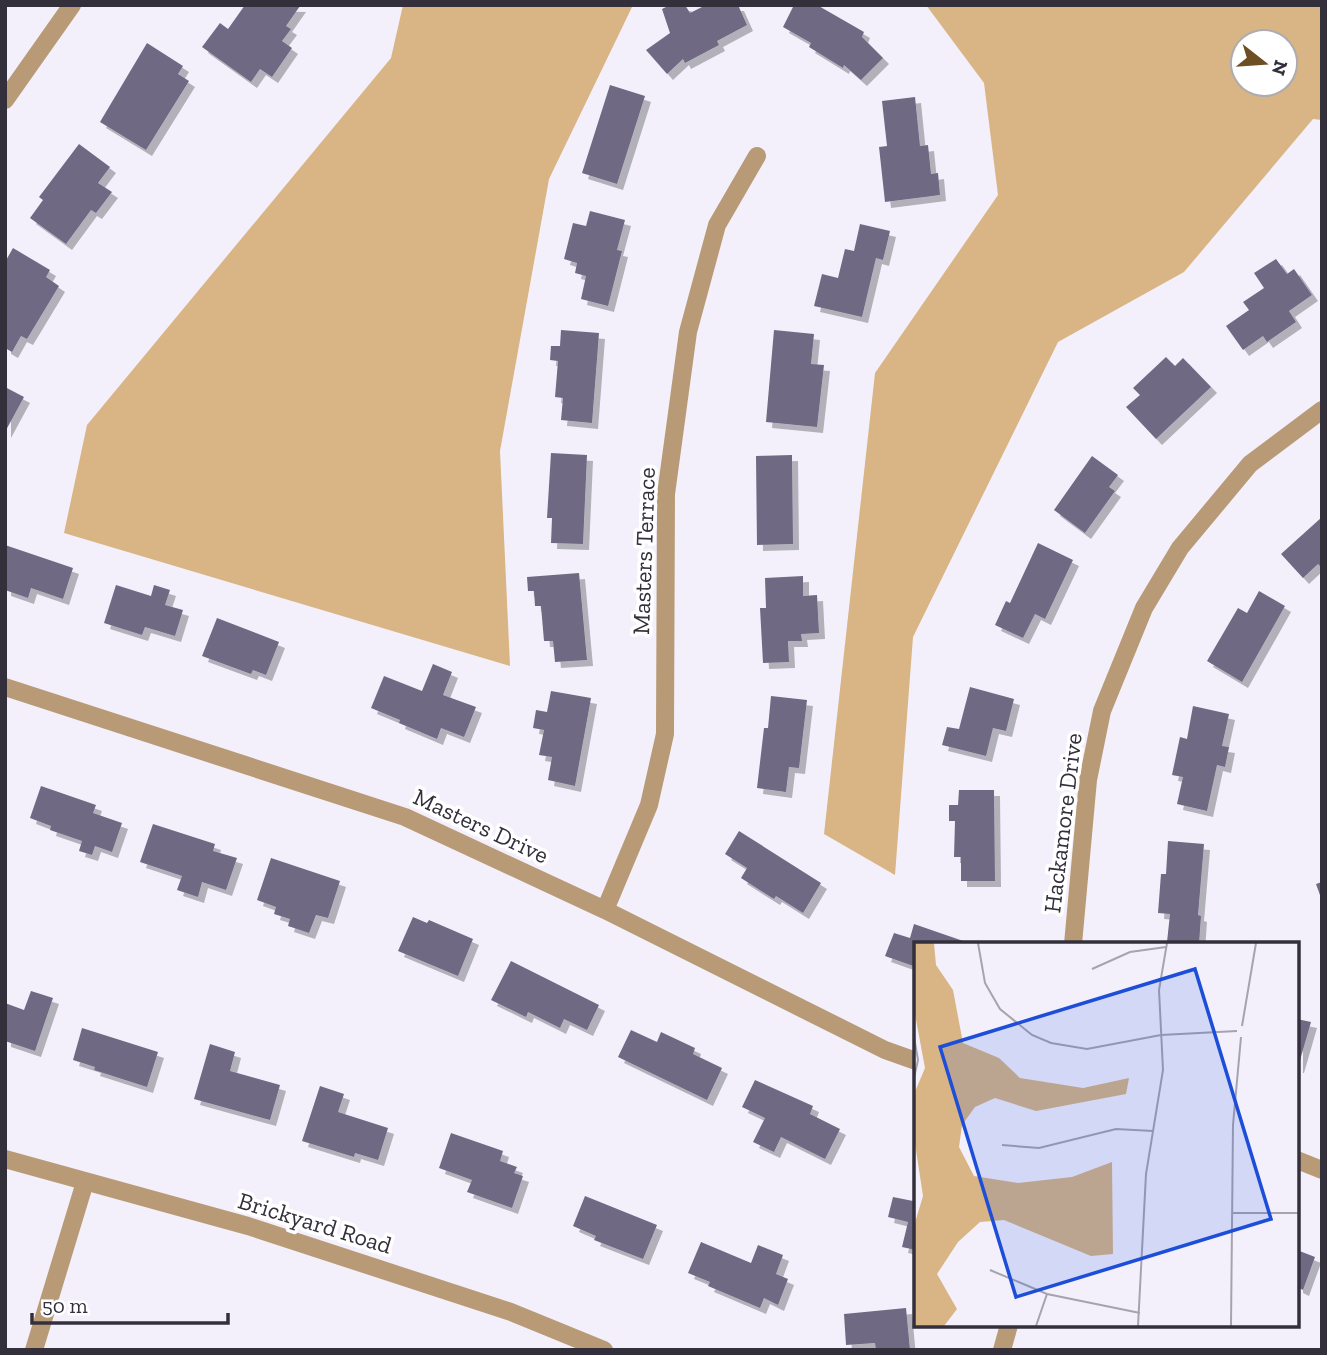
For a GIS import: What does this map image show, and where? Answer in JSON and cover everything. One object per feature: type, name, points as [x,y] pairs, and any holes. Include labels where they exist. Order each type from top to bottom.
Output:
[{"type":"street","points":[[5,100],[72,5]]},
{"type":"street","name":"Masters Terrace","points":[[605,910],[649,805],[665,734],[666,494],[688,332],[717,225],[757,156]]},
{"type":"street","name":"Hackamore Drive","points":[[1073,942],[1088,780],[1102,711],[1144,608],[1180,548],[1250,464],[1322,410]]},
{"type":"street","name":"Masters Drive","points":[[5,687],[405,817],[605,910],[885,1050],[914,1060]]},
{"type":"street","name":"Brickyard Road","points":[[5,1159],[248,1226],[511,1312],[604,1350]]},
{"type":"street","points":[[1299,1161],[1322,1170]]},
{"type":"street","points":[[34,1350],[85,1182]]},
{"type":"street","points":[[1002,1350],[1008,1327]]},
{"type":"shaded area","points":[[403,5],[633,5],[549,179],[500,451],[510,666],[64,533],[87,425],[391,58]]},
{"type":"shaded area","points":[[926,5],[1322,5],[1322,120],[1313,119],[1184,272],[1058,342],[913,637],[895,875],[824,834],[875,373],[998,195],[984,83]]},
{"type":"building","points":[[245,5],[300,6],[286,26],[291,29],[282,41],[292,48],[272,77],[260,69],[251,82],[202,47],[220,23],[228,29]]},
{"type":"building","points":[[670,5],[685,5],[690,13],[706,5],[738,5],[747,25],[717,41],[719,45],[685,63],[683,59],[667,74],[646,50],[670,33],[662,9]]},
{"type":"building","points":[[794,5],[817,5],[864,32],[862,37],[883,58],[861,80],[844,65],[843,68],[809,47],[811,43],[783,27]]},
{"type":"building","points":[[147,43],[183,66],[178,74],[189,81],[146,150],[100,122]]},
{"type":"building","points":[[610,85],[645,96],[617,184],[582,173]]},
{"type":"building","points":[[915,97],[920,146],[928,145],[931,174],[938,173],[940,195],[885,202],[879,147],[887,146],[882,101]]},
{"type":"building","points":[[79,144],[110,167],[98,183],[112,192],[96,213],[91,210],[66,244],[30,218],[43,200],[39,197]]},
{"type":"building","points":[[590,211],[625,220],[617,250],[622,251],[608,306],[581,299],[586,276],[575,273],[577,263],[564,259],[573,223],[586,226]]},
{"type":"building","points":[[860,224],[890,231],[883,260],[876,258],[862,317],[814,306],[822,274],[838,278],[845,249],[854,251]]},
{"type":"building","points":[[13,248],[50,270],[46,277],[59,286],[27,339],[21,336],[12,352],[5,348],[5,262]]},
{"type":"building","points":[[1276,259],[1287,274],[1294,269],[1312,295],[1289,311],[1296,322],[1267,342],[1263,336],[1243,350],[1226,326],[1249,310],[1243,302],[1264,288],[1254,273]]},
{"type":"building","points":[[561,330],[599,333],[592,423],[561,420],[563,398],[555,397],[558,361],[550,360],[551,346],[560,346]]},
{"type":"building","points":[[774,330],[814,334],[811,364],[824,365],[817,427],[766,422]]},
{"type":"building","points":[[1166,357],[1175,366],[1183,358],[1211,387],[1156,439],[1126,407],[1140,395],[1133,388]]},
{"type":"building","points":[[5,387],[24,397],[5,432]]},
{"type":"building","points":[[551,453],[587,455],[583,544],[551,543],[552,518],[547,518]]},
{"type":"building","points":[[792,455],[793,544],[757,545],[756,456]]},
{"type":"building","points":[[1092,456],[1118,475],[1109,487],[1115,491],[1085,533],[1054,510]]},
{"type":"building","points":[[1322,517],[1322,568],[1318,564],[1303,578],[1281,554]]},
{"type":"building","points":[[1038,543],[1073,560],[1045,619],[1035,614],[1023,638],[995,625],[1006,601],[1010,603]]},
{"type":"building","points":[[5,545],[73,568],[63,599],[31,588],[28,598],[5,590]]},
{"type":"building","points":[[579,573],[587,660],[555,662],[553,641],[544,641],[541,606],[535,606],[534,591],[528,591],[527,577]]},
{"type":"building","points":[[803,576],[803,596],[817,595],[819,633],[801,634],[802,641],[788,641],[789,662],[763,663],[760,608],[766,608],[765,578]]},
{"type":"building","points":[[116,585],[151,596],[154,585],[170,590],[165,605],[183,610],[175,636],[145,627],[142,635],[104,623]]},
{"type":"building","points":[[1259,591],[1285,606],[1242,682],[1207,661],[1238,608],[1247,613]]},
{"type":"building","points":[[217,618],[279,642],[266,675],[253,670],[251,674],[202,656]]},
{"type":"building","points":[[433,664],[452,672],[443,695],[476,707],[464,737],[441,728],[437,739],[371,708],[384,676],[422,691]]},
{"type":"building","points":[[970,687],[1014,699],[1006,731],[993,728],[986,756],[942,745],[947,727],[959,729]]},
{"type":"building","points":[[551,691],[591,698],[575,786],[548,780],[552,757],[539,755],[544,730],[533,728],[536,710],[547,712]]},
{"type":"building","points":[[771,696],[807,700],[799,768],[789,767],[786,792],[757,788],[764,728],[768,728]]},
{"type":"building","points":[[1193,706],[1229,714],[1222,746],[1229,747],[1225,767],[1217,765],[1207,811],[1177,804],[1183,777],[1172,775],[1180,737],[1187,739]]},
{"type":"building","points":[[41,786],[96,805],[93,813],[122,823],[112,852],[95,846],[92,855],[79,851],[82,841],[50,830],[51,826],[30,818]]},
{"type":"building","points":[[959,790],[994,790],[995,881],[961,881],[961,857],[954,857],[955,821],[949,821],[949,805],[958,805]]},
{"type":"building","points":[[153,824],[215,844],[213,851],[237,858],[226,890],[202,882],[198,897],[177,890],[182,876],[140,862]]},
{"type":"building","points":[[739,831],[821,883],[803,913],[741,878],[747,868],[725,854]]},
{"type":"building","points":[[1168,841],[1204,844],[1198,915],[1201,916],[1199,942],[1167,942],[1170,914],[1158,913],[1161,874],[1166,874]]},
{"type":"building","points":[[271,858],[340,881],[328,918],[316,915],[309,933],[288,926],[290,919],[274,914],[276,907],[257,900]]},
{"type":"building","points":[[1322,882],[1322,898],[1321,898],[1316,884]]},
{"type":"building","points":[[413,917],[427,923],[429,920],[473,939],[458,976],[398,951]]},
{"type":"building","points":[[914,924],[966,942],[914,942],[914,966],[885,956],[894,933],[910,938]]},
{"type":"building","points":[[511,961],[599,1005],[587,1030],[564,1019],[560,1028],[528,1012],[526,1017],[491,1000]]},
{"type":"building","points":[[31,991],[53,998],[35,1051],[5,1041],[5,1003],[24,1010]]},
{"type":"building","points":[[1299,1019],[1311,1022],[1299,1064]]},
{"type":"building","points":[[82,1028],[158,1052],[147,1087],[94,1070],[95,1067],[73,1060]]},
{"type":"building","points":[[631,1030],[657,1042],[661,1032],[695,1048],[693,1054],[722,1068],[707,1100],[618,1057]]},
{"type":"building","points":[[210,1044],[235,1052],[230,1071],[280,1085],[270,1120],[194,1099]]},
{"type":"building","points":[[755,1080],[813,1106],[810,1114],[840,1129],[825,1159],[781,1137],[774,1152],[753,1142],[765,1118],[742,1107]]},
{"type":"building","points":[[320,1086],[344,1094],[338,1112],[388,1128],[378,1160],[355,1153],[354,1157],[302,1141]]},
{"type":"building","points":[[451,1133],[503,1151],[500,1161],[517,1167],[514,1173],[523,1176],[512,1208],[467,1192],[472,1180],[439,1168]]},
{"type":"building","points":[[585,1196],[657,1225],[643,1259],[594,1240],[596,1236],[573,1226]]},
{"type":"building","points":[[893,1197],[913,1201],[914,1198],[914,1250],[902,1247],[908,1222],[888,1217]]},
{"type":"building","points":[[701,1242],[751,1263],[758,1245],[783,1255],[776,1274],[788,1279],[778,1305],[764,1298],[760,1308],[708,1286],[710,1282],[688,1273]]},
{"type":"building","points":[[1299,1251],[1315,1257],[1303,1290],[1299,1288]]},
{"type":"building","points":[[906,1308],[910,1350],[876,1350],[875,1343],[846,1345],[844,1314]]}]
